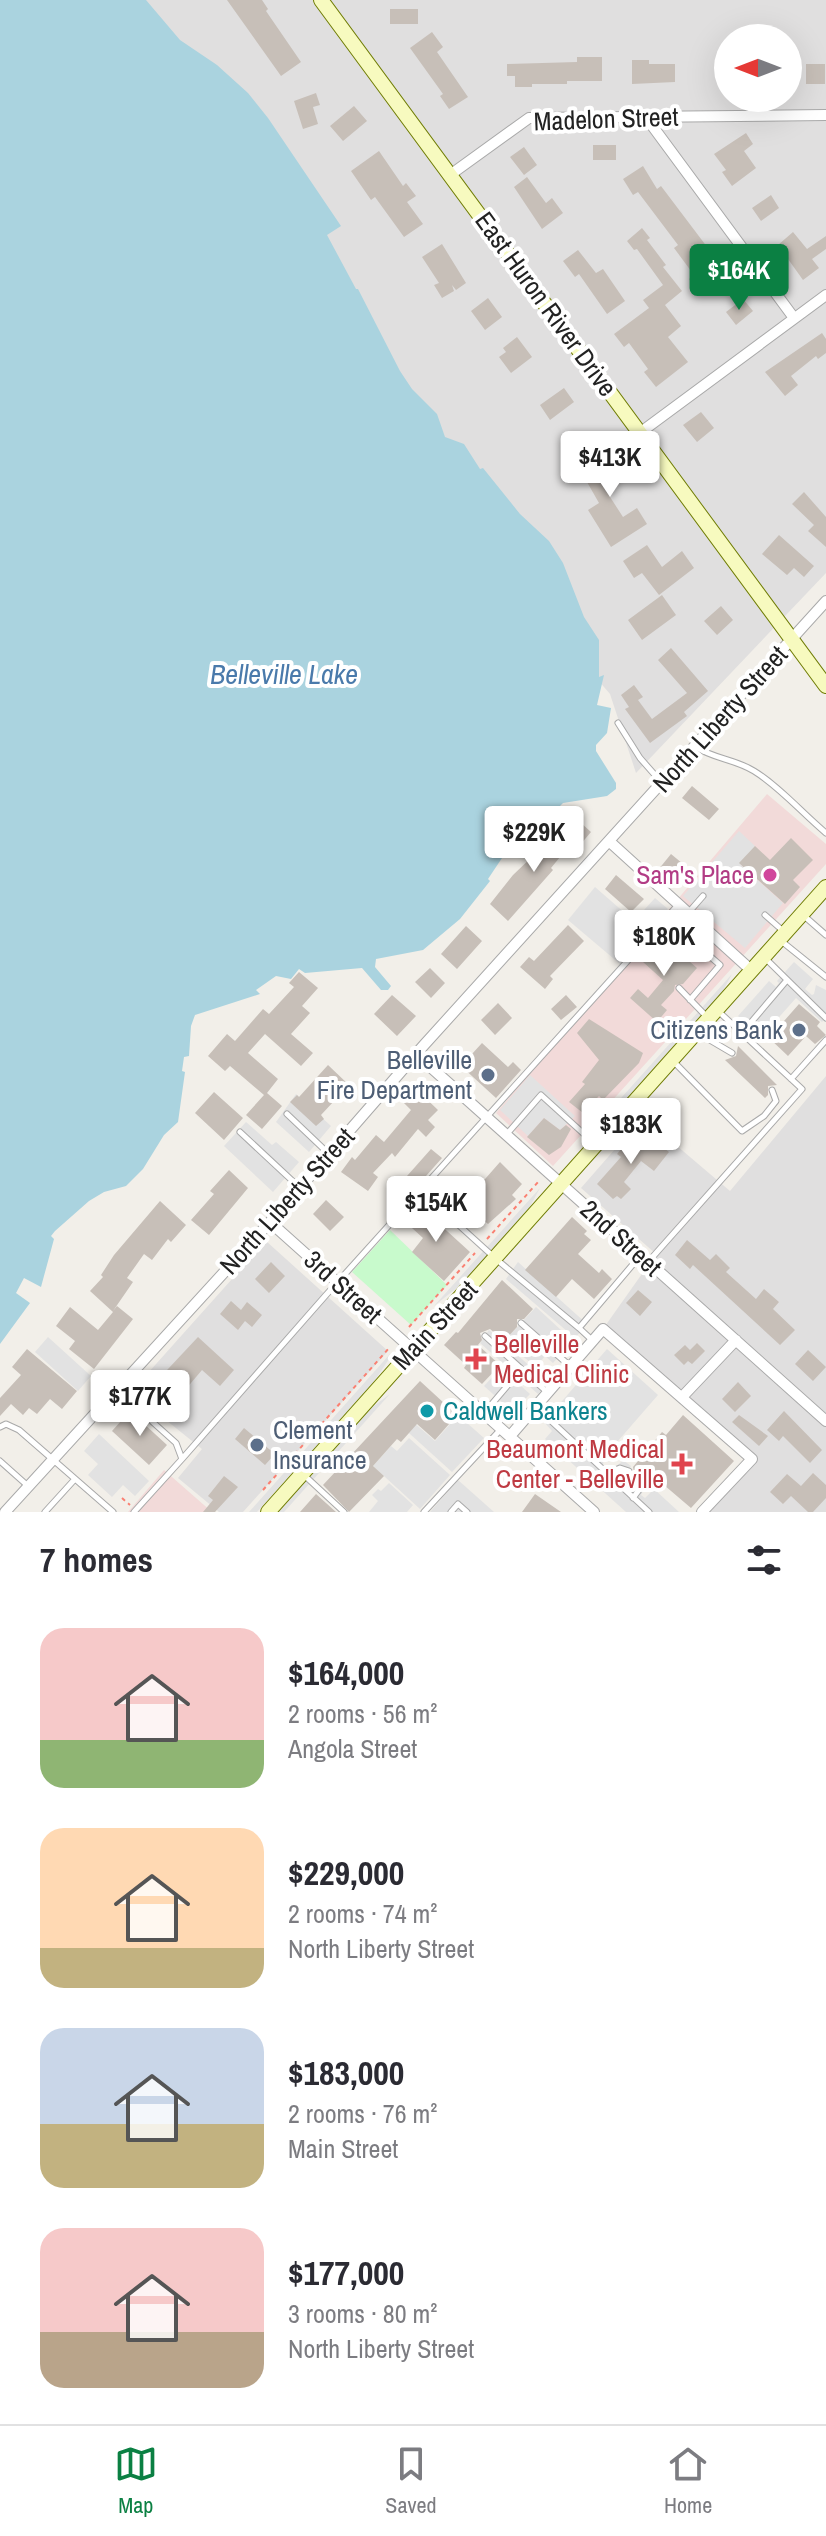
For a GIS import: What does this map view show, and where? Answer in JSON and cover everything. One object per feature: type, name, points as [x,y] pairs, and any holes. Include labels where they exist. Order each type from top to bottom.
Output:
[{"type":"main road","name":"East Huron River Drive","points":[[321,0],[826,686]]},
{"type":"main road","name":"Main Street","points":[[268,1512],[826,887]]},
{"type":"street","name":"Madelon Street","points":[[450,175],[529,118],[826,115]]},
{"type":"street","points":[[645,116],[794,318]]},
{"type":"street","points":[[641,432],[826,295]]},
{"type":"street","name":"North Liberty Street","points":[[5,1512],[270,1222],[416,1054],[826,601]]},
{"type":"street","points":[[610,842],[752,971]]},
{"type":"street","name":"2nd Street","points":[[416,1054],[826,1421]]},
{"type":"street","name":"3rd Street","points":[[270,1222],[507,1431],[588,1510]]},
{"type":"street","points":[[507,1431],[535,1407],[603,1329],[752,1459],[702,1512]]},
{"type":"street","points":[[683,1396],[736,1340]]},
{"type":"lane","points":[[618,723],[640,758],[662,784]]},
{"type":"lane","points":[[696,747],[754,771],[778,788],[793,806],[826,833]]},
{"type":"lane","points":[[688,912],[703,896]]},
{"type":"lane","points":[[133,1509],[182,1459],[420,1190],[679,905]]},
{"type":"lane","points":[[802,914],[826,935]]},
{"type":"lane","points":[[765,915],[783,937],[826,977]]},
{"type":"lane","points":[[666,918],[720,965],[690,1000]]},
{"type":"lane","points":[[764,957],[826,1018]]},
{"type":"lane","points":[[742,1033],[787,980]]},
{"type":"lane","points":[[579,1328],[802,1089],[742,1033],[690,1000],[679,988]]},
{"type":"lane","points":[[696,1032],[732,1053]]},
{"type":"lane","points":[[791,1079],[826,1040]]},
{"type":"lane","points":[[672,1059],[742,1131],[762,1134]]},
{"type":"lane","points":[[742,1131],[764,1116],[776,1101],[772,1090]]},
{"type":"lane","points":[[506,1135],[541,1095],[596,1145]]},
{"type":"lane","points":[[287,1114],[329,1154]]},
{"type":"lane","points":[[240,1132],[299,1188]]},
{"type":"lane","points":[[420,1190],[593,1341]]},
{"type":"lane","points":[[521,1323],[570,1367]]},
{"type":"lane","points":[[485,1336],[548,1393]]},
{"type":"lane","points":[[485,1412],[513,1379]]},
{"type":"lane","points":[[117,1389],[176,1443],[182,1459]]},
{"type":"lane","points":[[535,1407],[649,1512]]},
{"type":"lane","points":[[0,1427],[6,1424],[19,1430],[113,1512]]},
{"type":"lane","points":[[424,1512],[507,1431]]},
{"type":"lane","points":[[0,1461],[28,1486]]},
{"type":"lane","points":[[607,1474],[620,1468],[629,1471]]},
{"type":"lane","points":[[302,1472],[344,1512]]},
{"type":"lane","points":[[633,1498],[639,1490],[636,1477]]},
{"type":"lane","points":[[45,1512],[75,1479]]},
{"type":"lane","points":[[95,1512],[103,1503]]},
{"type":"lane","points":[[451,1512],[458,1504],[467,1512]]},
{"type":"path","points":[[409,1327],[540,1181]]},
{"type":"path","points":[[263,1490],[390,1347]]},
{"type":"path","points":[[122,1498],[133,1509]]},
{"type":"shaded area","points":[[14,0],[826,0],[826,573],[636,773],[610,694]]},
{"type":"shaded area","points":[[767,794],[826,844],[826,864],[553,1166],[496,1113]]},
{"type":"shaded area","points":[[739,831],[755,846],[740,864],[783,903],[745,948],[683,896]]},
{"type":"shaded area","points":[[595,887],[634,921],[655,898],[668,909],[620,964],[568,920]]},
{"type":"shaded area","points":[[794,962],[813,979],[805,989],[812,995],[816,985],[826,990],[826,1017],[822,1022],[796,998],[765,1033],[758,1026],[754,1030],[738,1016],[769,981],[776,987],[777,981]]},
{"type":"shaded area","points":[[732,974],[719,998],[603,1127],[580,1144]]},
{"type":"shaded area","points":[[530,1075],[575,1116],[560,1130],[544,1118],[528,1136],[500,1110]]},
{"type":"shaded area","points":[[826,1076],[826,1512],[702,1512],[752,1458],[603,1329],[656,1254],[581,1188],[643,1117],[730,1191]]},
{"type":"shaded area","points":[[296,1094],[331,1126],[309,1152],[276,1122]]},
{"type":"shaded area","points":[[246,1122],[272,1145],[276,1142],[299,1162],[273,1192],[224,1146]]},
{"type":"shaded area","points":[[540,1188],[527,1212],[463,1283],[434,1306]]},
{"type":"shaded area","points":[[266,1241],[388,1351],[243,1512],[219,1512],[178,1478],[202,1449],[131,1392]]},
{"type":"shaded area","points":[[518,1262],[587,1324],[575,1338],[506,1279]]},
{"type":"shaded area","points":[[536,1307],[573,1341],[553,1363],[545,1356],[536,1367],[504,1341]]},
{"type":"shaded area","points":[[489,1330],[549,1383],[538,1394],[480,1343]]},
{"type":"shaded area","points":[[48,1337],[91,1376],[78,1391],[35,1352]]},
{"type":"shaded area","points":[[607,1349],[658,1395],[604,1457],[603,1465],[608,1471],[613,1470],[623,1460],[631,1466],[623,1477],[632,1485],[642,1473],[648,1481],[641,1495],[645,1498],[654,1489],[679,1512],[626,1512],[545,1439],[552,1431],[544,1422]]},
{"type":"shaded area","points":[[390,1354],[373,1383],[257,1512],[249,1512]]},
{"type":"shaded area","points":[[501,1368],[530,1394],[513,1412],[484,1386]]},
{"type":"shaded area","points":[[390,1394],[284,1512],[276,1512],[367,1411]]},
{"type":"shaded area","points":[[396,1407],[435,1441],[458,1415],[484,1438],[452,1472],[389,1415]]},
{"type":"shaded area","points":[[99,1434],[149,1481],[135,1496],[123,1485],[112,1497],[88,1475],[98,1464],[84,1451]]},
{"type":"shaded area","points":[[409,1438],[450,1475],[420,1509],[373,1466],[391,1446],[397,1451]]},
{"type":"shaded area","points":[[164,1470],[212,1512],[128,1512]]},
{"type":"shaded area","points":[[458,1480],[494,1512],[430,1512]]},
{"type":"shaded area","points":[[389,1483],[413,1505],[407,1512],[369,1512],[378,1501],[372,1495]]},
{"type":"green space","points":[[390,1230],[447,1285],[411,1325],[352,1272]]},
{"type":"water","name":"Belleville Lake","points":[[0,0],[146,0],[180,40],[217,65],[248,93],[268,118],[341,226],[327,235],[400,371],[412,389],[437,414],[445,437],[464,444],[480,469],[483,468],[520,514],[549,541],[563,563],[584,617],[599,640],[599,677],[604,675],[597,705],[611,708],[607,733],[596,745],[596,751],[616,783],[616,789],[607,796],[563,803],[530,836],[526,833],[504,855],[488,879],[490,881],[460,919],[423,950],[376,959],[375,967],[391,986],[388,990],[381,990],[362,968],[305,973],[299,969],[291,979],[276,976],[256,990],[260,994],[195,1015],[189,1056],[184,1057],[178,1122],[164,1135],[143,1169],[126,1186],[104,1192],[89,1201],[55,1231],[51,1236],[54,1239],[41,1287],[24,1278],[16,1293],[30,1303],[0,1344]]},
{"type":"building","points":[[227,0],[262,0],[268,9],[266,11],[301,62],[281,76]]},
{"type":"building","points":[[390,9],[418,9],[418,24],[390,24]]},
{"type":"building","points":[[432,32],[443,47],[437,52],[468,97],[449,109],[440,96],[443,94],[410,48]]},
{"type":"building","points":[[577,57],[602,57],[602,81],[567,81],[567,84],[515,87],[515,76],[507,76],[507,64],[577,62]]},
{"type":"building","points":[[632,60],[649,60],[649,64],[675,64],[675,82],[632,84]]},
{"type":"building","points":[[806,64],[825,64],[825,84],[806,84]]},
{"type":"building","points":[[316,93],[320,105],[313,107],[318,124],[303,129],[294,101]]},
{"type":"building","points":[[354,106],[367,121],[343,141],[330,126]]},
{"type":"building","points":[[746,133],[753,144],[744,151],[756,168],[732,186],[722,172],[726,170],[714,154]]},
{"type":"building","points":[[593,145],[616,145],[616,160],[593,160]]},
{"type":"building","points":[[524,147],[537,165],[524,175],[510,157]]},
{"type":"building","points":[[379,151],[403,186],[406,183],[416,196],[407,202],[423,224],[404,237],[375,197],[371,200],[351,171]]},
{"type":"building","points":[[643,166],[657,189],[661,186],[726,272],[698,292],[689,279],[694,275],[674,248],[678,245],[638,192],[633,195],[623,179]]},
{"type":"building","points":[[527,177],[546,203],[552,198],[563,213],[542,229],[514,187]]},
{"type":"building","points":[[771,195],[779,208],[761,221],[752,208]]},
{"type":"building","points":[[642,228],[666,265],[663,267],[682,291],[665,305],[681,326],[668,337],[688,362],[656,387],[644,372],[648,369],[629,343],[624,347],[614,334],[649,308],[643,300],[663,285],[637,249],[634,250],[627,241]]},
{"type":"building","points":[[793,232],[807,249],[826,236],[826,249],[812,259],[819,268],[803,280],[778,245]]},
{"type":"building","points":[[442,244],[466,283],[456,290],[452,285],[454,291],[442,298],[434,285],[439,283],[422,257]]},
{"type":"building","points":[[578,250],[596,273],[603,269],[625,301],[607,314],[579,274],[575,277],[563,261]]},
{"type":"building","points":[[488,298],[502,317],[485,330],[471,311]]},
{"type":"building","points":[[743,299],[753,311],[736,325],[726,312]]},
{"type":"building","points":[[822,333],[826,339],[826,353],[818,359],[816,356],[791,376],[798,385],[785,396],[765,372]]},
{"type":"building","points":[[517,337],[532,357],[511,373],[499,357],[506,352],[503,348]]},
{"type":"building","points":[[564,388],[574,402],[550,420],[540,405]]},
{"type":"building","points":[[701,412],[714,428],[697,442],[683,425]]},
{"type":"building","points":[[610,444],[624,469],[601,483],[623,517],[637,508],[647,524],[611,547],[588,510],[599,503],[583,475],[595,467],[588,456]]},
{"type":"building","points":[[804,492],[826,517],[826,547],[808,531],[814,525],[792,504]]},
{"type":"building","points":[[779,535],[814,566],[804,577],[794,568],[787,575],[762,554]]},
{"type":"building","points":[[647,545],[662,567],[682,551],[694,568],[659,595],[642,573],[634,578],[623,561]]},
{"type":"building","points":[[662,595],[676,615],[642,640],[628,620]]},
{"type":"building","points":[[721,606],[733,620],[717,635],[704,621]]},
{"type":"building","points":[[671,648],[708,691],[684,712],[687,716],[650,743],[625,709],[629,707],[621,695],[634,685],[643,697],[638,700],[652,719],[687,693],[658,660]]},
{"type":"building","points":[[692,786],[719,809],[709,820],[682,798]]},
{"type":"building","points":[[581,823],[591,832],[580,845],[574,840],[551,868],[553,870],[508,921],[490,904],[535,854],[539,857],[562,830],[570,837]]},
{"type":"building","name":"Sam's Place","points":[[791,838],[813,860],[793,880],[800,887],[785,904],[739,863],[755,846],[770,860]]},
{"type":"building","points":[[671,854],[694,873],[686,883],[676,875],[672,881],[658,870]]},
{"type":"building","points":[[616,875],[644,899],[631,912],[605,889]]},
{"type":"building","points":[[568,925],[584,941],[550,976],[553,979],[545,989],[520,967],[529,957],[534,961]]},
{"type":"building","points":[[466,926],[482,941],[457,969],[441,954]]},
{"type":"building","points":[[664,939],[697,968],[683,984],[675,985],[674,991],[661,1005],[667,1010],[657,1022],[630,998],[638,989],[648,998],[663,980],[643,962]]},
{"type":"building","points":[[430,968],[445,983],[431,998],[415,982]]},
{"type":"building","points":[[299,972],[318,988],[302,1006],[310,1013],[291,1034],[313,1053],[301,1066],[265,1034],[248,1053],[278,1079],[267,1093],[282,1106],[262,1129],[246,1115],[264,1095],[230,1066],[225,1071],[208,1056],[227,1034],[235,1041],[263,1009],[269,1014],[294,987],[289,983]]},
{"type":"building","points":[[392,995],[416,1016],[397,1036],[374,1014]]},
{"type":"building","points":[[566,995],[577,1007],[561,1020],[551,1009]]},
{"type":"building","points":[[498,1003],[512,1018],[495,1035],[481,1020]]},
{"type":"building","name":"Citizens Bank","points":[[799,1004],[820,1022],[817,1026],[826,1035],[815,1044],[806,1036],[788,1056],[769,1038]]},
{"type":"building","points":[[589,1019],[643,1053],[639,1063],[603,1100],[599,1096],[583,1113],[569,1102],[585,1084],[582,1082],[599,1060],[577,1033]]},
{"type":"building","points":[[482,1043],[508,1067],[513,1062],[521,1070],[496,1098],[461,1066]]},
{"type":"building","points":[[738,1046],[777,1085],[768,1086],[765,1098],[725,1060],[736,1056]]},
{"type":"building","points":[[328,1065],[349,1085],[321,1115],[324,1119],[316,1126],[290,1102],[297,1095],[299,1097]]},
{"type":"building","points":[[415,1088],[438,1110],[428,1120],[435,1127],[426,1137],[418,1129],[395,1157],[392,1153],[373,1173],[378,1177],[368,1191],[341,1172],[376,1135],[384,1142],[411,1110],[402,1101]]},
{"type":"building","points":[[214,1092],[243,1118],[224,1140],[195,1113]]},
{"type":"building","points":[[544,1118],[560,1130],[566,1125],[571,1129],[561,1147],[549,1155],[527,1137]]},
{"type":"building","points":[[647,1135],[669,1152],[654,1171],[641,1161],[624,1182],[631,1189],[621,1199],[617,1196],[613,1199],[597,1184],[621,1157],[617,1154],[628,1141],[637,1148]]},
{"type":"building","points":[[431,1149],[442,1158],[410,1194],[399,1185]]},
{"type":"building","points":[[500,1162],[522,1184],[512,1195],[516,1199],[488,1224],[464,1203]]},
{"type":"building","points":[[229,1170],[248,1188],[209,1235],[191,1220],[214,1194],[210,1191]]},
{"type":"building","points":[[326,1200],[344,1217],[330,1231],[313,1214]]},
{"type":"building","points":[[160,1201],[186,1225],[171,1242],[168,1239],[152,1260],[144,1254],[127,1278],[133,1282],[113,1311],[117,1306],[133,1319],[94,1369],[69,1349],[75,1341],[56,1326],[70,1307],[98,1330],[113,1312],[90,1291],[103,1277],[101,1275],[114,1255]]},
{"type":"building","points":[[413,1207],[422,1215],[425,1211],[470,1252],[444,1281],[412,1252],[423,1238],[402,1219]]},
{"type":"building","points":[[572,1217],[587,1231],[584,1234],[591,1240],[578,1254],[599,1273],[602,1269],[612,1279],[594,1299],[572,1279],[556,1297],[525,1270]]},
{"type":"building","points":[[687,1240],[710,1260],[716,1254],[730,1268],[726,1272],[756,1299],[764,1289],[779,1302],[773,1309],[795,1330],[780,1345],[693,1265],[690,1269],[675,1255]]},
{"type":"building","points":[[271,1262],[285,1276],[269,1293],[255,1279]]},
{"type":"building","points":[[502,1280],[533,1309],[524,1319],[517,1319],[517,1327],[504,1341],[490,1329],[480,1333],[482,1340],[478,1345],[500,1365],[482,1384],[444,1345],[458,1333]]},
{"type":"building","points":[[638,1290],[652,1302],[640,1316],[626,1303]]},
{"type":"building","points":[[231,1301],[241,1310],[247,1302],[262,1315],[252,1327],[245,1321],[238,1330],[220,1314]]},
{"type":"building","points":[[198,1337],[234,1370],[220,1386],[202,1370],[174,1403],[153,1385]]},
{"type":"building","points":[[697,1343],[705,1351],[692,1364],[688,1361],[684,1365],[674,1355],[685,1345],[690,1350]]},
{"type":"building","points":[[27,1349],[77,1391],[62,1409],[50,1399],[37,1414],[29,1408],[23,1415],[11,1404],[0,1416],[0,1398],[21,1375],[12,1367]]},
{"type":"building","points":[[808,1350],[826,1367],[813,1381],[795,1364]]},
{"type":"building","points":[[420,1381],[457,1415],[435,1440],[417,1424],[401,1442],[397,1439],[373,1466],[384,1476],[349,1512],[323,1485]]},
{"type":"building","points":[[738,1382],[751,1396],[735,1412],[722,1399]]},
{"type":"building","points":[[130,1411],[167,1445],[149,1465],[112,1431]]},
{"type":"building","points":[[784,1411],[822,1450],[810,1463],[783,1436],[779,1441],[767,1430]]},
{"type":"building","name":"Beaumont Medical Center - Belleville","points":[[683,1415],[734,1461],[691,1508],[644,1468],[639,1473],[634,1472],[633,1467],[662,1432],[666,1435]]},
{"type":"building","points":[[739,1415],[768,1436],[759,1446],[732,1422]]},
{"type":"building","points":[[244,1428],[275,1454],[265,1465],[235,1439]]},
{"type":"building","points":[[813,1473],[826,1485],[826,1498],[813,1512],[808,1512],[791,1496],[783,1504],[770,1492],[787,1474],[801,1486]]},
{"type":"building","points":[[224,1476],[238,1487],[215,1512],[203,1512],[213,1500],[208,1496]]},
{"type":"building","points":[[316,1494],[336,1512],[300,1512]]},
{"type":"building","points":[[535,1494],[561,1512],[522,1512]]},
{"type":"place","name":"Sam's Place","points":[[770,875]]},
{"type":"place","name":"Citizens Bank","points":[[799,1030]]},
{"type":"place","name":"Belleville Fire Department","points":[[488,1075]]},
{"type":"place","name":"Belleville Medical Clinic","points":[[476,1359]]},
{"type":"place","name":"Caldwell Bankers","points":[[427,1411]]},
{"type":"place","name":"Clement Insurance","points":[[257,1445]]},
{"type":"place","name":"Beaumont Medical Center - Belleville","points":[[682,1464]]}]
